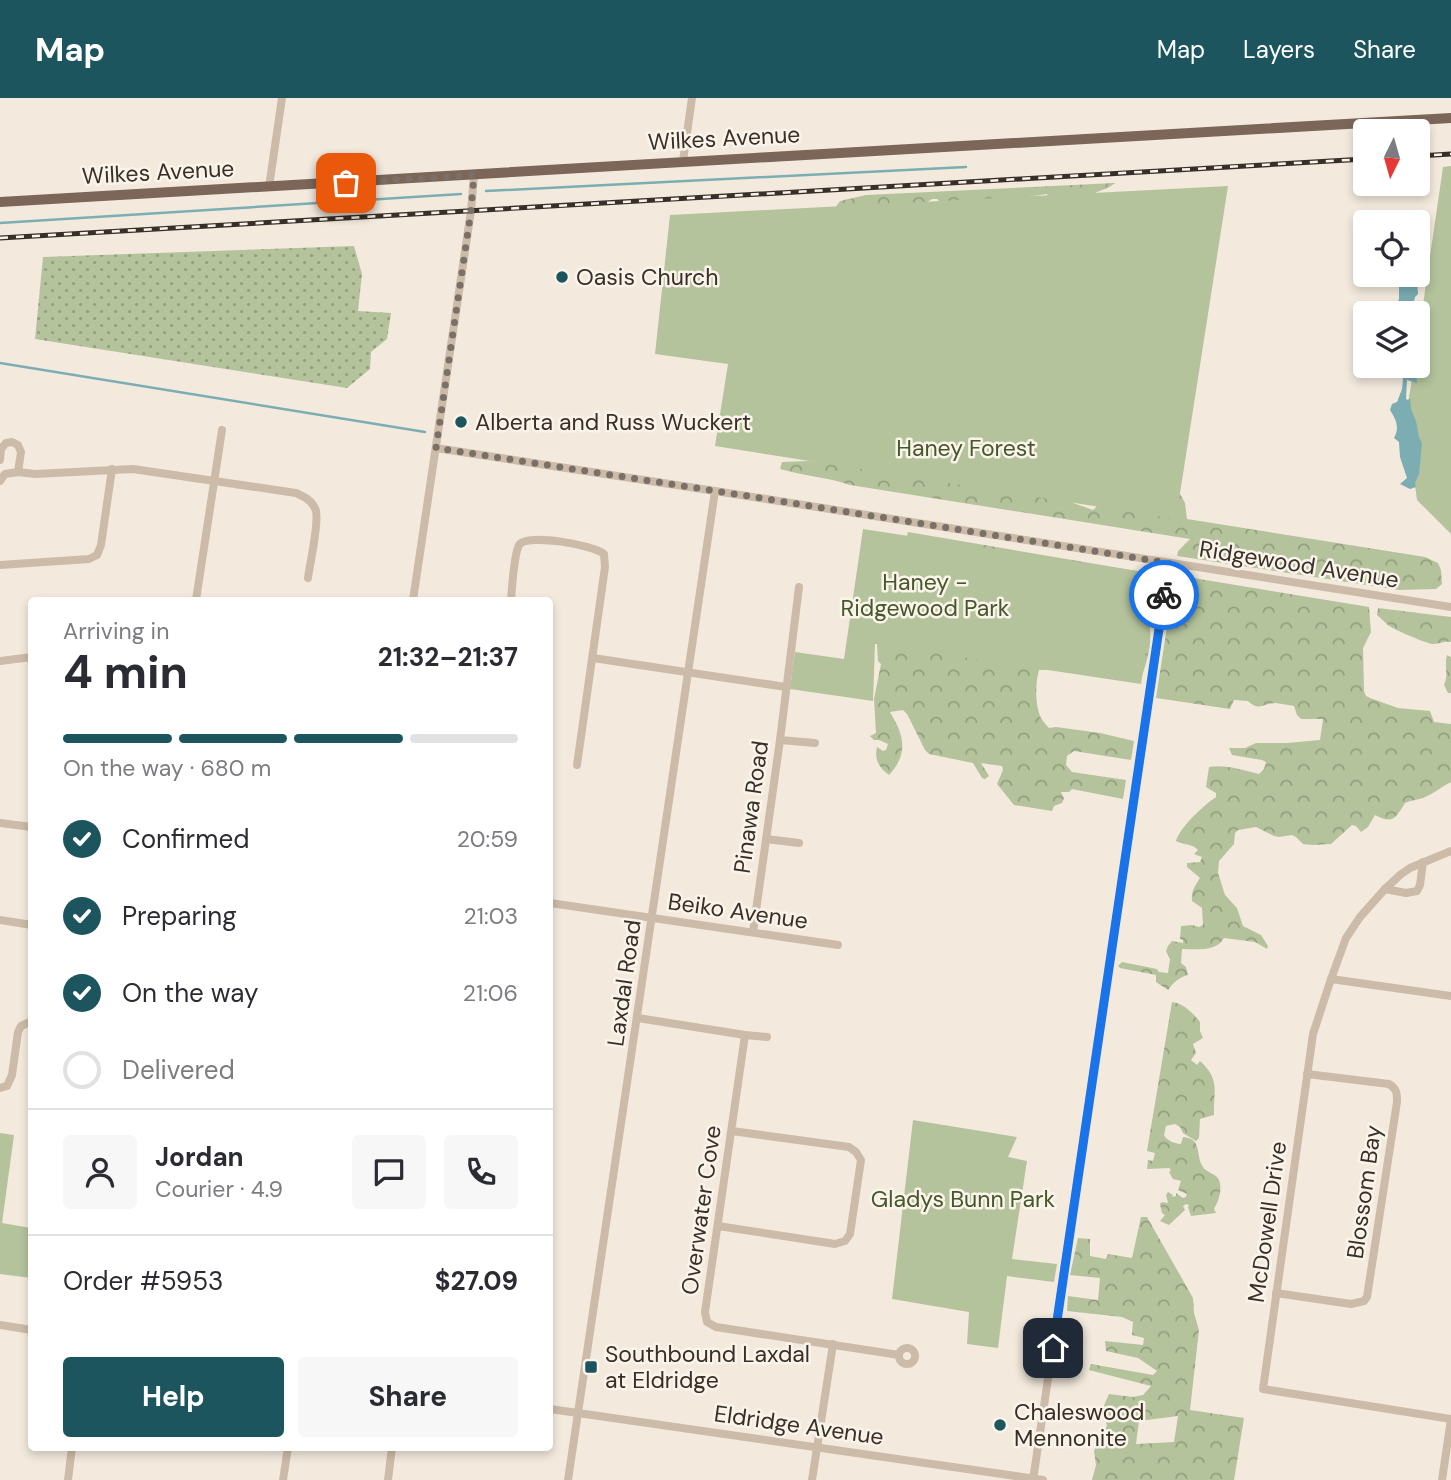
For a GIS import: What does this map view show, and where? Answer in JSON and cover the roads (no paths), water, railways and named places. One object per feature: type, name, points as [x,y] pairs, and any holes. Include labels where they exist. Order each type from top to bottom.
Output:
[{"type":"main road","name":"Wilkes Avenue","points":[[0,202],[1451,118]]},
{"type":"street","points":[[269,187],[282,98]]},
{"type":"street","points":[[683,161],[692,98]]},
{"type":"street","points":[[413,597],[471,211],[474,175]]},
{"type":"street","points":[[196,597],[222,430]]},
{"type":"street","points":[[0,460],[1,449],[6,443],[18,445],[21,452],[18,472]]},
{"type":"street","name":"Ridgewood Avenue","points":[[436,448],[1451,607]]},
{"type":"street","points":[[0,565],[89,559],[97,555],[101,545],[111,469]]},
{"type":"street","points":[[2,474],[133,469],[308,498],[316,509],[316,522],[307,578]]},
{"type":"street","name":"Laxdal Road","points":[[568,1480],[716,491]]},
{"type":"street","points":[[510,597],[517,554],[522,542],[530,539],[592,547],[604,554],[605,566],[577,765]]},
{"type":"street","points":[[1036,1480],[1169,563]]},
{"type":"street","name":"Pinawa Road","points":[[753,932],[799,587]]},
{"type":"street","points":[[0,661],[28,658]]},
{"type":"street","points":[[593,658],[786,687]]},
{"type":"street","points":[[780,740],[815,743]]},
{"type":"street","points":[[0,823],[28,826]]},
{"type":"street","points":[[766,839],[799,843]]},
{"type":"street","name":"McDowell Drive","points":[[1451,851],[1410,868],[1385,889],[1352,928],[1314,1027],[1263,1390],[1451,1419]]},
{"type":"street","points":[[1385,889],[1406,893],[1418,891],[1423,862]]},
{"type":"street","name":"Beiko Avenue","points":[[553,903],[838,945]]},
{"type":"street","points":[[0,920],[28,924]]},
{"type":"street","points":[[1331,979],[1451,996]]},
{"type":"street","points":[[638,1018],[767,1037]]},
{"type":"street","points":[[0,1088],[7,1086],[11,1079],[18,1032],[21,1026],[28,1023]]},
{"type":"street","name":"Overwater Cove","points":[[745,1035],[705,1312],[707,1322],[716,1327],[899,1355]]},
{"type":"street","name":"Blossom Bay","points":[[1276,1293],[1351,1304],[1364,1301],[1367,1297],[1397,1102],[1397,1093],[1389,1084],[1307,1074]]},
{"type":"street","points":[[718,1226],[835,1244],[845,1241],[850,1234],[861,1160],[849,1147],[732,1131]]},
{"type":"street","points":[[0,1325],[28,1329]]},
{"type":"street","points":[[812,1480],[833,1344]]},
{"type":"street","name":"Eldridge Avenue","points":[[553,1409],[1036,1480]]},
{"type":"street","points":[[1442,1480],[1451,1419]]},
{"type":"street","points":[[69,1480],[72,1451]]},
{"type":"street","points":[[284,1480],[288,1451]]},
{"type":"street","points":[[387,1480],[391,1451]]},
{"type":"water","points":[[1399,287],[1418,287],[1418,294],[1414,301],[1398,301]]},
{"type":"water","points":[[1416,378],[1417,383],[1407,380],[1406,399],[1410,398],[1422,443],[1416,487],[1410,489],[1400,484],[1407,478],[1400,457],[1399,442],[1394,438],[1396,424],[1390,410],[1392,404],[1397,402],[1403,379]]},
{"type":"waterway","points":[[486,191],[966,167]]},
{"type":"waterway","points":[[0,223],[461,194]]},
{"type":"waterway","points":[[0,363],[425,432]]},
{"type":"railway","points":[[1430,155],[1451,154]]},
{"type":"railway","points":[[0,238],[1353,160]]},
{"type":"place","name":"Oasis Church","points":[[562,277]]},
{"type":"place","name":"Alberta and Russ Wuckert","points":[[461,422]]},
{"type":"place","name":"Southbound Laxdal at Eldridge","points":[[591,1367]]},
{"type":"place","name":"Chaleswood Mennonite","points":[[1000,1425]]},
{"type":"park label","name":"Haney Forest","points":[[966,448]]},
{"type":"park label","name":"Haney - Ridgewood Park","points":[[925,595]]},
{"type":"park label","name":"Gladys Bunn Park","points":[[963,1199]]}]
